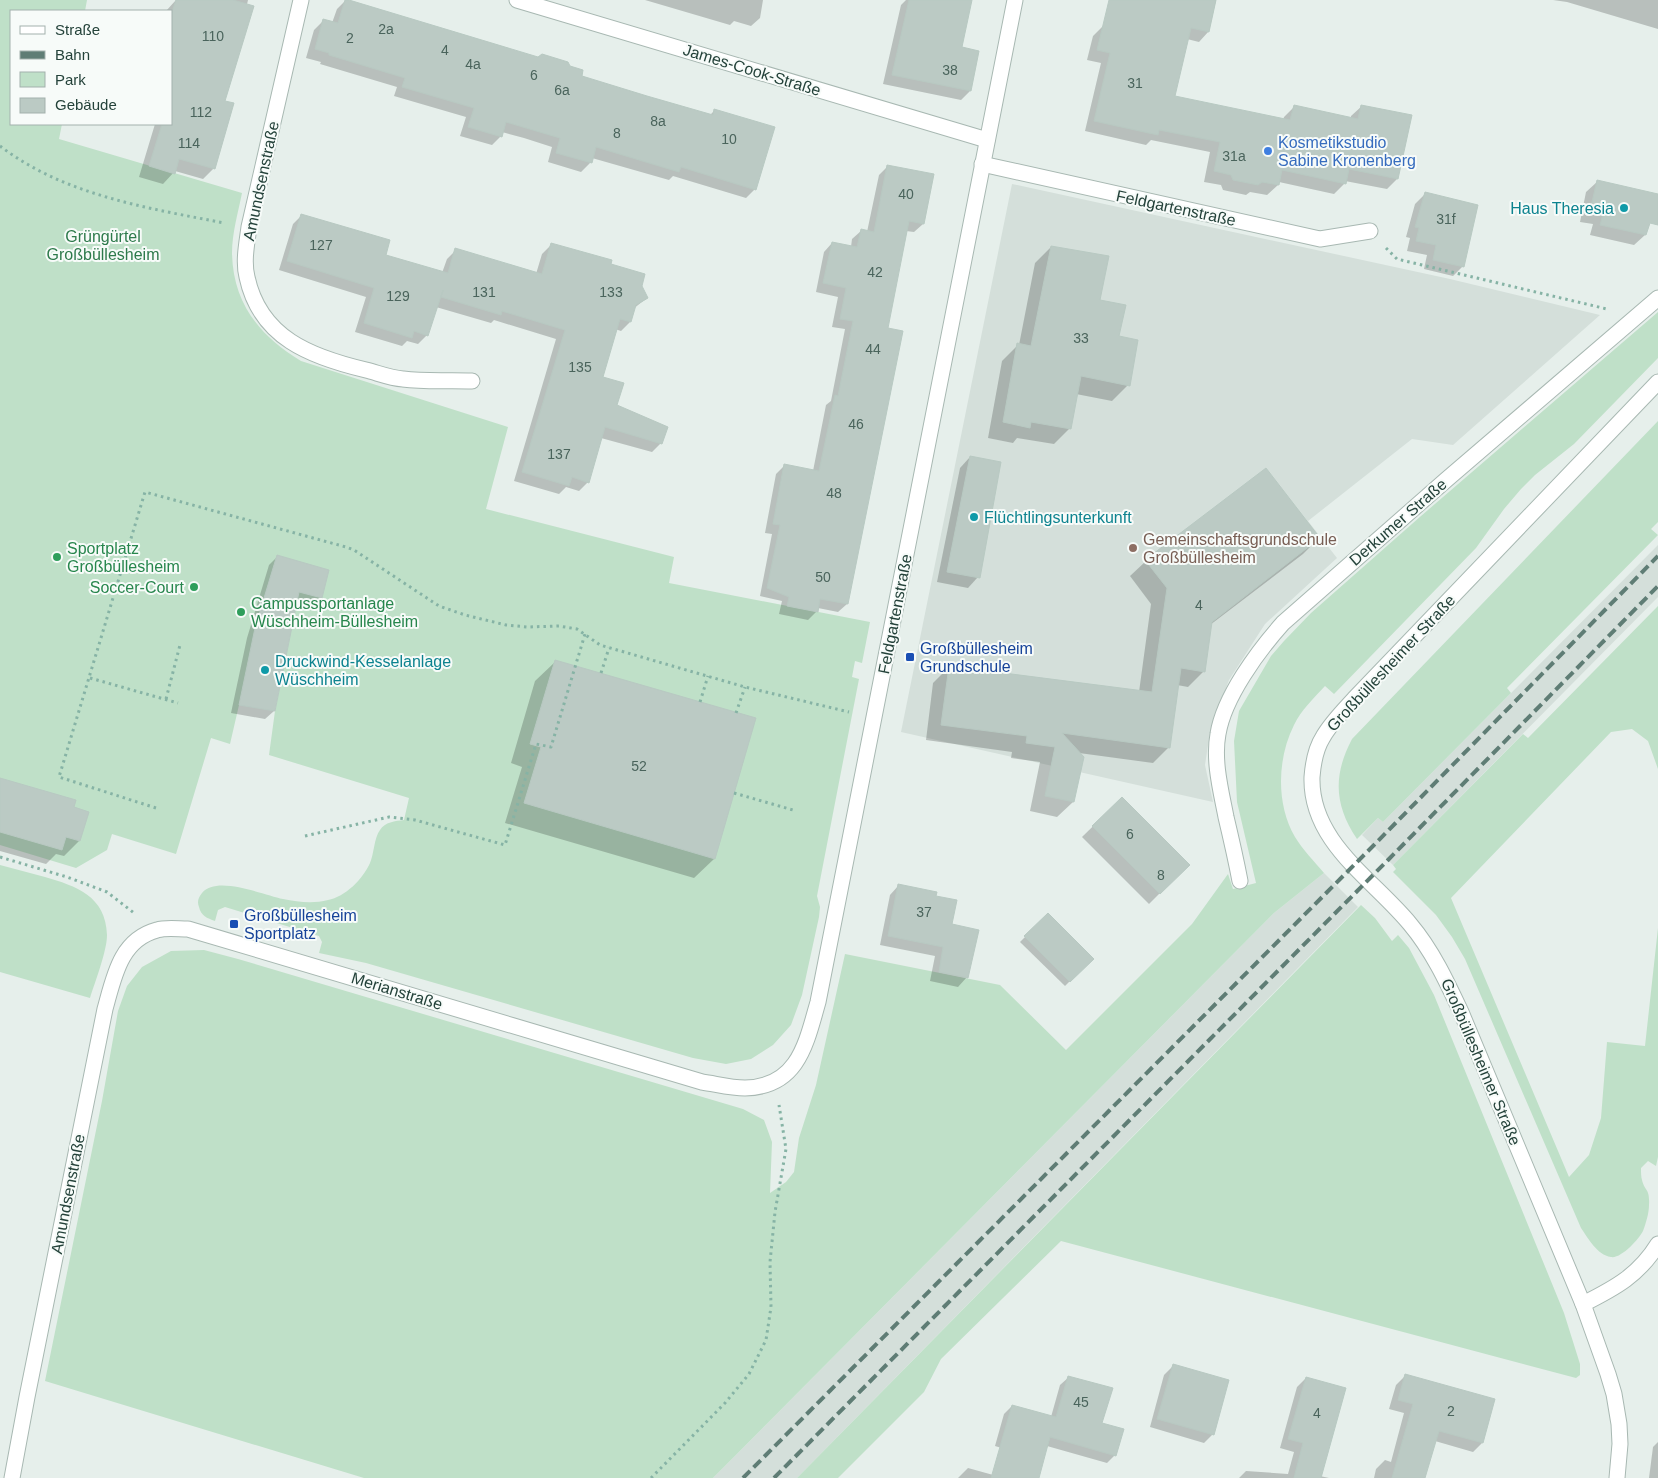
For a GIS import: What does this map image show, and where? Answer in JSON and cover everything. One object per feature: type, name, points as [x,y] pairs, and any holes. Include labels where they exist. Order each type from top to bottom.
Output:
[{"type":"street","name":"Amundsenstraße","points":[[302,0],[249,227],[246,274],[256,305],[265,318],[291,342],[310,353],[338,363],[402,379],[472,381]]},
{"type":"street","name":"James-Cook-Straße","points":[[517,0],[987,140]]},
{"type":"street","name":"Feldgartenstraße","points":[[798,1060],[807,1042],[818,1002],[1015,0]]},
{"type":"street","name":"Feldgartenstraße","points":[[982,164],[1320,239],[1370,231]]},
{"type":"street","name":"Derkumer Straße","points":[[1240,881],[1218,771],[1217,735],[1222,718],[1247,668],[1283,624],[1453,473],[1658,298]]},
{"type":"street","name":"Großbüllesheimer Straße","points":[[1617,1478],[1620,1444],[1619,1424],[1614,1394],[1603,1358],[1465,1020],[1440,968],[1410,923],[1340,851],[1331,839],[1322,824],[1312,789],[1316,753],[1321,739],[1336,719],[1658,382]]},
{"type":"street","name":"Merianstraße","points":[[157,930],[188,929],[702,1082],[743,1088],[762,1086],[788,1072],[798,1060]]},
{"type":"street","name":"Amundsenstraße","points":[[12,1478],[29,1387],[116,968],[123,955],[134,942],[157,930]]},
{"type":"street","points":[[1582,1304],[1627,1279],[1650,1258],[1658,1244]]},
{"type":"path","points":[[0,146],[28,166],[91,192],[157,210],[249,227]]},
{"type":"path","points":[[1370,231],[1397,260],[1604,308],[1635,318]]},
{"type":"path","points":[[156,808],[59,777],[145,492],[346,547],[418,594],[448,609],[506,624],[527,627],[559,626],[577,629],[600,646],[745,687],[874,718]]},
{"type":"path","points":[[305,836],[389,817],[415,820],[505,845],[536,744],[552,748],[585,634]]},
{"type":"path","points":[[166,699],[180,645]]},
{"type":"path","points":[[601,673],[609,648]]},
{"type":"path","points":[[700,702],[708,676]]},
{"type":"path","points":[[90,678],[178,703]]},
{"type":"path","points":[[736,713],[745,687]]},
{"type":"path","points":[[734,792],[793,810]]},
{"type":"path","points":[[0,857],[67,877],[107,892],[157,930]]},
{"type":"path","points":[[651,1478],[731,1396],[749,1374],[766,1340],[771,1307],[770,1262],[775,1212],[786,1149],[775,1080]]},
{"type":"shaded area","points":[[1012,184],[1450,279],[1600,315],[1453,445],[1412,439],[1308,521],[1337,558],[1265,624],[1229,680],[1210,732],[1205,765],[1213,802],[901,732]]},
{"type":"shaded area","points":[[1658,545],[1658,597],[1393,865],[1362,835],[1378,818],[1383,822]]},
{"type":"shaded area","points":[[1324,873],[1358,907],[797,1478],[713,1478],[1274,913]]},
{"type":"green space","name":"Grüngürtel Großbüllesheim","points":[[0,0],[87,0],[85,10],[10,10],[10,125],[62,125],[59,139],[242,193],[232,245],[234,271],[237,288],[243,303],[261,329],[273,341],[301,361],[508,427],[486,509],[674,557],[669,583],[870,622],[862,663],[855,661],[852,677],[859,679],[817,896],[820,907],[819,917],[802,995],[791,1025],[773,1045],[751,1059],[726,1064],[693,1058],[366,963],[319,953],[322,942],[319,936],[225,907],[218,910],[215,921],[201,913],[198,903],[202,893],[209,888],[218,886],[241,888],[283,899],[306,902],[322,901],[341,895],[358,881],[367,869],[376,837],[382,827],[390,822],[404,820],[409,798],[269,755],[275,711],[290,636],[239,705],[230,744],[211,738],[176,854],[112,834],[107,850],[76,868],[0,845]]},
{"type":"green space","points":[[1658,312],[1658,358],[1574,444],[1535,475],[1521,489],[1476,548],[1334,694],[1325,686],[1300,714],[1288,738],[1284,752],[1281,781],[1284,810],[1295,837],[1324,873],[1274,913],[713,1478],[364,1478],[45,1381],[102,1101],[118,1011],[127,986],[142,967],[171,951],[204,950],[743,1109],[764,1120],[772,1142],[770,1193],[786,1182],[794,1172],[799,1138],[816,1085],[845,954],[1000,985],[1066,1050],[1192,924],[1228,874],[1233,889],[1256,883],[1237,802],[1234,741],[1239,711],[1271,656],[1311,613]]},
{"type":"green space","points":[[1658,421],[1658,522],[1651,529],[1658,535],[1507,688],[1511,693],[1383,822],[1378,818],[1357,839],[1344,814],[1339,790],[1339,777],[1342,765],[1352,739]]},
{"type":"green space","points":[[1658,606],[1658,769],[1648,741],[1632,729],[1611,732],[1451,898],[1569,1177],[1589,1155],[1601,1118],[1607,1042],[1645,1046],[1658,928],[1658,1157],[1656,1166],[1648,1161],[1641,1168],[1643,1184],[1648,1193],[1649,1200],[1648,1215],[1643,1231],[1638,1239],[1624,1252],[1611,1257],[1597,1250],[1581,1228],[1465,959],[1436,915],[1393,872],[1396,869],[1393,865],[1523,734],[1528,738]]},
{"type":"green space","points":[[0,865],[68,884],[95,902],[105,922],[107,935],[103,958],[90,998],[0,972]]},
{"type":"green space","points":[[1361,905],[1375,918],[1392,941],[1398,935],[1409,948],[1434,995],[1564,1313],[1580,1364],[1580,1375],[1576,1378],[1061,1241],[941,1359],[924,1392],[838,1478],[797,1478]]},
{"type":"building","points":[[176,0],[233,0],[254,6],[225,101],[234,103],[215,169],[179,159],[175,174],[149,166],[162,125],[172,125],[172,12]]},
{"type":"building","points":[[345,0],[538,57],[542,54],[568,62],[570,66],[583,70],[582,76],[647,96],[713,115],[714,109],[775,127],[756,190],[681,167],[679,172],[596,147],[592,163],[556,153],[560,138],[506,122],[502,137],[468,127],[474,108],[402,87],[405,78],[315,49],[323,19],[338,23]]},
{"type":"building","points":[[909,0],[972,0],[962,47],[979,51],[971,91],[892,75]]},
{"type":"building","points":[[1109,0],[1216,0],[1209,32],[1191,28],[1175,96],[1290,120],[1294,105],[1358,119],[1361,105],[1412,115],[1398,179],[1349,169],[1346,184],[1282,170],[1279,185],[1262,182],[1258,185],[1233,180],[1231,175],[1214,171],[1220,142],[1159,130],[1158,135],[1094,121],[1110,53],[1097,50]]},
{"type":"building","points":[[887,165],[934,174],[924,224],[909,221],[888,328],[903,331],[848,604],[820,599],[818,612],[787,606],[789,597],[767,588],[780,525],[773,524],[784,464],[819,471],[835,395],[838,396],[853,321],[840,319],[846,288],[823,283],[832,242],[857,247],[861,229],[874,232]]},
{"type":"building","name":"Haus Theresia","points":[[1597,180],[1658,194],[1658,225],[1650,223],[1646,235],[1600,225],[1603,214],[1590,211]]},
{"type":"building","points":[[1425,192],[1478,205],[1464,267],[1433,260],[1436,245],[1416,241],[1419,228],[1415,227]]},
{"type":"building","points":[[301,214],[390,240],[386,255],[448,273],[455,248],[542,274],[551,243],[612,260],[611,264],[645,274],[642,286],[648,298],[636,305],[631,322],[620,319],[603,377],[624,383],[617,405],[668,427],[662,444],[605,427],[589,483],[572,477],[569,486],[522,472],[565,330],[502,311],[501,315],[441,297],[443,290],[428,336],[414,331],[412,338],[364,323],[374,288],[287,261]]},
{"type":"building","points":[[1051,246],[1109,256],[1100,300],[1126,305],[1119,336],[1138,340],[1130,386],[1081,376],[1071,429],[1031,422],[1030,428],[1003,422],[1017,343],[1031,346]]},
{"type":"building","name":"Flüchtlingsunterkunft","points":[[970,456],[1001,462],[980,578],[947,572]]},
{"type":"building","points":[[1266,468],[1320,538],[1212,622],[1205,672],[1181,668],[1170,748],[1062,733],[1084,757],[1074,802],[1045,796],[1055,747],[1026,743],[1027,736],[941,725],[949,666],[1152,692],[1167,588],[1145,560]]},
{"type":"building","points":[[277,555],[329,570],[322,598],[299,592],[275,711],[239,705],[255,628]]},
{"type":"building","points":[[555,660],[756,718],[715,859],[524,803],[541,747],[530,744]]},
{"type":"building","points":[[0,778],[76,800],[74,807],[89,812],[80,841],[66,837],[62,850],[0,832]]},
{"type":"building","points":[[1122,797],[1190,865],[1160,894],[1092,826]]},
{"type":"building","points":[[898,884],[937,892],[936,896],[957,900],[952,924],[979,930],[968,978],[939,972],[943,947],[888,936]]},
{"type":"building","points":[[1048,913],[1094,959],[1070,982],[1024,936]]},
{"type":"building","points":[[1173,1364],[1229,1380],[1214,1435],[1157,1419]]},
{"type":"building","points":[[1405,1374],[1495,1399],[1483,1443],[1439,1431],[1425,1478],[1392,1478],[1413,1404],[1398,1400]]},
{"type":"building","points":[[1068,1376],[1113,1388],[1102,1423],[1124,1429],[1116,1456],[1050,1437],[1039,1478],[991,1478],[1012,1405],[1056,1417]]},
{"type":"building","points":[[1306,1377],[1346,1388],[1321,1478],[1294,1478],[1303,1443],[1288,1439]]},
{"type":"railway","points":[[743,1478],[1373,846],[1658,556]]},
{"type":"railway","points":[[774,1478],[1658,586]]},
{"type":"place","name":"Kosmetikstudio Sabine Kronenberg","points":[[1268,151]]},
{"type":"place","name":"Haus Theresia","points":[[1624,208]]},
{"type":"place","name":"Flüchtlingsunterkunft","points":[[974,517]]},
{"type":"place","name":"Gemeinschaftsgrundschule Großbüllesheim","points":[[1133,548]]},
{"type":"place","name":"Sportplatz Großbüllesheim","points":[[57,557]]},
{"type":"place","name":"Soccer-Court","points":[[194,587]]},
{"type":"place","name":"Campussportanlage Wüschheim-Büllesheim","points":[[241,612]]},
{"type":"place","name":"Großbüllesheim Grundschule","points":[[910,657]]},
{"type":"place","name":"Druckwind-Kesselanlage Wüschheim","points":[[265,670]]},
{"type":"place","name":"Großbüllesheim Sportplatz","points":[[234,924]]}]
